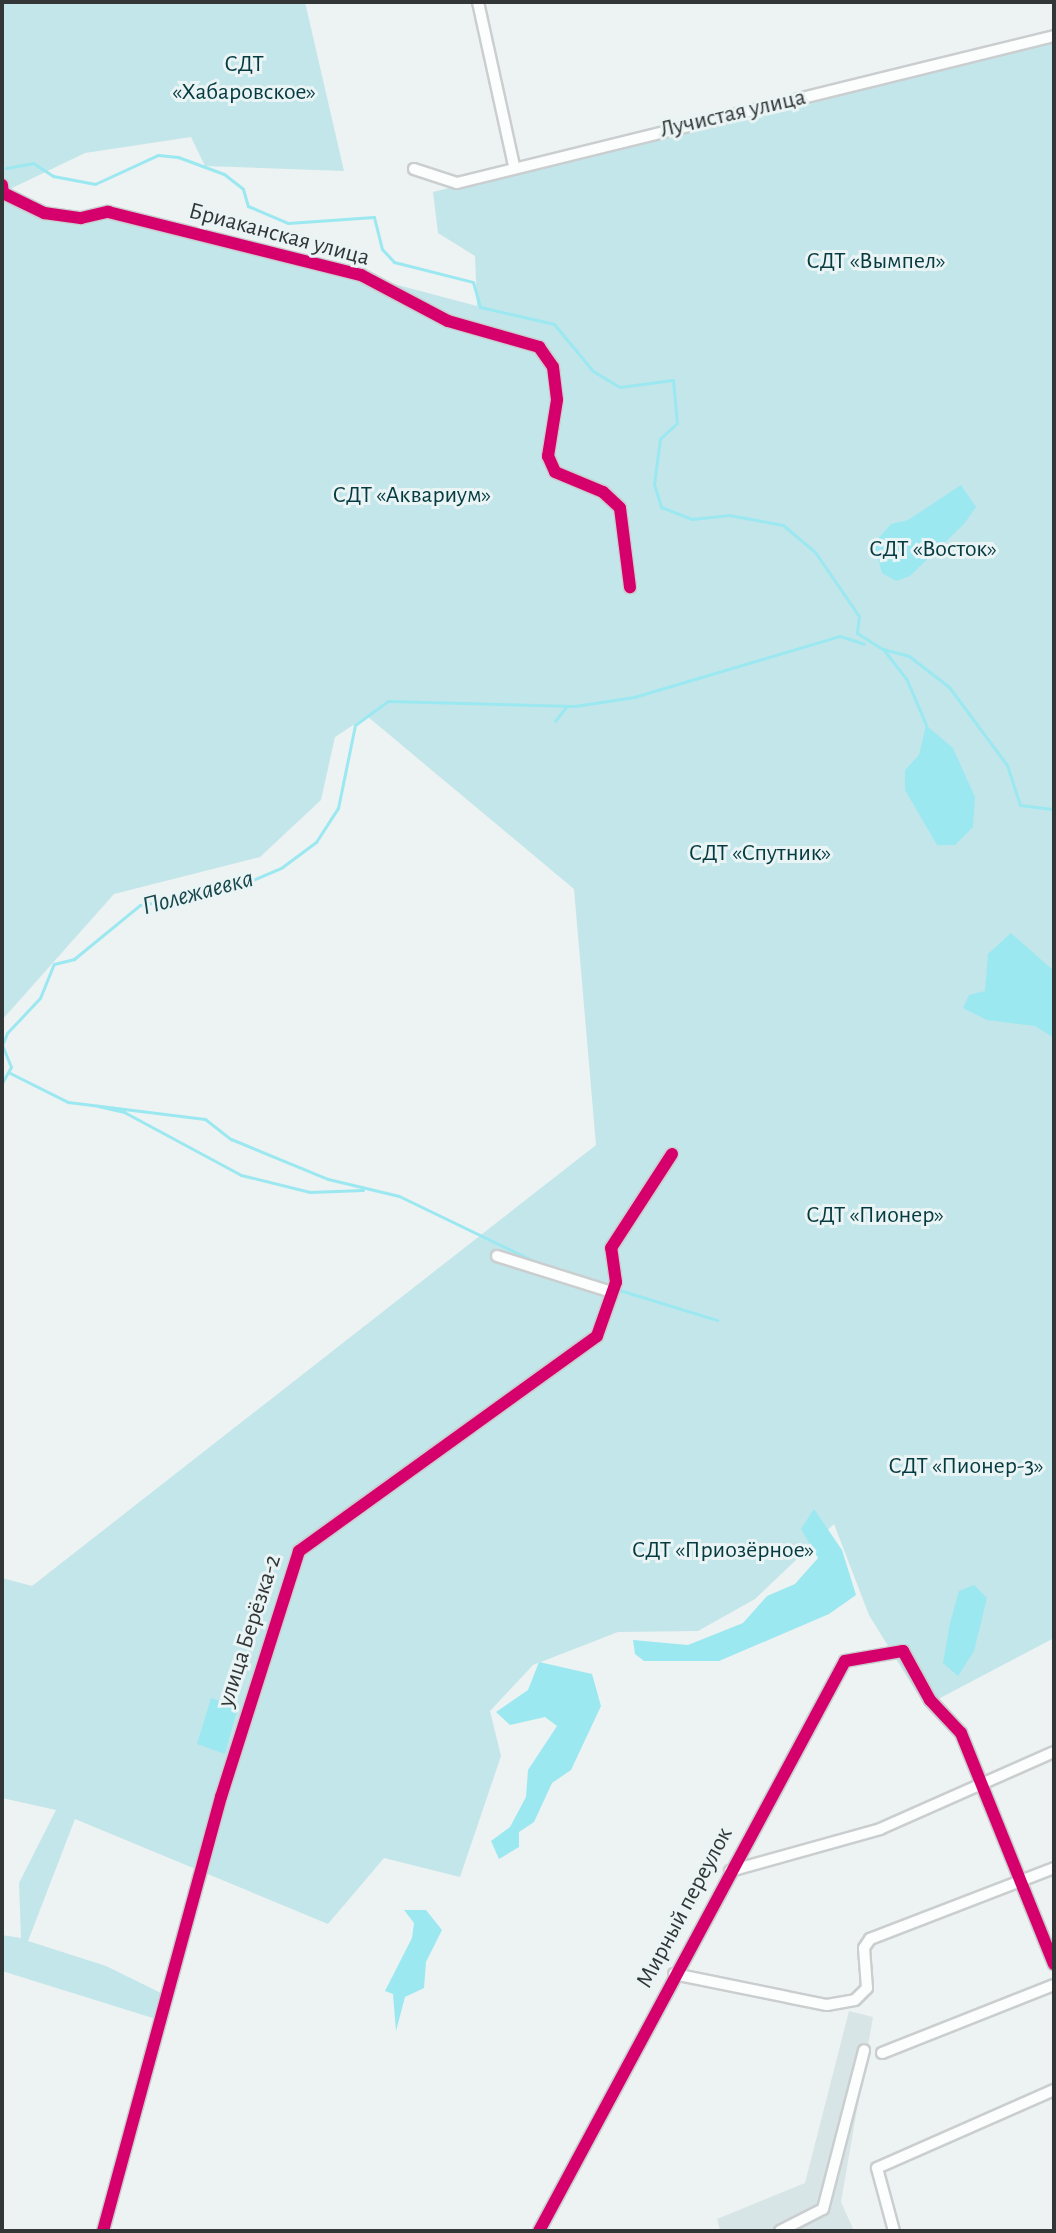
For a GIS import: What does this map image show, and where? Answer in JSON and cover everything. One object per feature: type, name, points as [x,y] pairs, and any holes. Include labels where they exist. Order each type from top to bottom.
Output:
[{"type":"street","points":[[478,2],[514,166]]},
{"type":"street","name":"Лучистая улица","points":[[414,169],[457,183],[514,166],[1054,36]]},
{"type":"street","points":[[2,185],[3,193]]},
{"type":"street","name":"Бриаканская улица","points":[[3,193],[44,213],[81,218],[108,212],[361,275],[448,321],[539,347],[553,367],[557,400],[551,464],[620,508],[630,587]]},
{"type":"street","name":"улица Берёзка-2","points":[[103,2231],[221,1797],[299,1551],[591,1341],[605,1324],[612,1292],[611,1248],[623,1219],[672,1154]]},
{"type":"street","points":[[497,1256],[612,1292]]},
{"type":"street","name":"Мирный переулок","points":[[539,2231],[838,1668],[903,1651],[930,1700],[961,1733],[982,1782]]},
{"type":"street","points":[[730,1871],[880,1829],[1054,1752]]},
{"type":"street","points":[[982,1782],[1054,1964]]},
{"type":"street","points":[[674,1974],[827,2005],[855,2000],[867,1988],[864,1948],[870,1939],[1054,1868]]},
{"type":"street","points":[[882,2053],[1054,1985]]},
{"type":"street","points":[[780,2231],[823,2209],[864,2050]]},
{"type":"street","points":[[894,2231],[877,2168],[1054,2090]]},
{"type":"shaded area","points":[[849,2011],[873,2017],[841,2202],[854,2231],[720,2231],[717,2219],[805,2183]]},
{"type":"green space","points":[[2,2],[305,2],[344,171],[205,166],[191,137],[85,153],[10,189],[52,213],[118,211],[477,306],[475,256],[438,233],[433,192],[1054,41],[1054,1638],[925,1706],[869,1615],[834,1524],[755,1599],[698,1631],[618,1632],[533,1665],[490,1711],[501,1756],[460,1877],[384,1858],[328,1924],[75,1819],[28,1941],[106,1966],[163,1994],[156,2019],[2,1971],[2,1935],[21,1938],[19,1883],[56,1810],[2,1798],[2,1578],[32,1586],[596,1145],[574,889],[367,716],[335,737],[321,800],[260,857],[114,894],[2,1020]]},
{"type":"water","points":[[961,485],[976,507],[964,524],[910,576],[896,581],[882,573],[874,543],[891,524],[908,520]]},
{"type":"water","points":[[926,725],[953,748],[975,797],[973,827],[955,845],[937,845],[905,790],[905,770],[919,755]]},
{"type":"water","points":[[1011,933],[1054,971],[1054,1038],[1035,1026],[987,1020],[963,1008],[969,995],[985,991],[988,954]]},
{"type":"water","points":[[814,1509],[842,1550],[856,1595],[829,1614],[719,1661],[644,1661],[635,1654],[633,1640],[688,1645],[743,1623],[767,1596],[795,1584],[818,1558],[801,1529]]},
{"type":"water","points":[[974,1585],[987,1598],[974,1651],[958,1676],[943,1663],[950,1623],[959,1591]]},
{"type":"water","points":[[539,1662],[592,1674],[601,1706],[571,1770],[552,1783],[534,1822],[519,1832],[519,1847],[499,1859],[491,1841],[510,1827],[526,1797],[528,1770],[557,1726],[545,1717],[510,1725],[496,1712],[528,1690]]},
{"type":"water","points":[[211,1698],[238,1707],[225,1754],[197,1744]]},
{"type":"water","points":[[404,1910],[426,1910],[442,1930],[426,1962],[424,1988],[405,1997],[396,2031],[393,1994],[385,1991],[412,1938],[414,1923]]},
{"type":"waterway","name":"Полежаевка","points":[[6,168],[33,163],[53,176],[95,184],[158,155],[178,157],[224,174],[243,189],[248,206],[288,223],[374,217],[382,249],[394,262],[473,282],[480,307],[554,324],[593,371],[620,387],[673,380],[677,423],[660,439],[654,484],[661,507],[692,519],[729,515],[783,525],[815,552],[859,616],[857,633],[883,649],[906,678],[926,725]]},
{"type":"waterway","name":"Полежаевка","points":[[2,1083],[11,1067],[2,1045],[7,1033],[40,998],[54,964],[74,959],[140,905],[229,890],[281,868],[316,842],[338,808],[355,725],[388,701],[575,706],[634,697],[840,636],[864,644]]},
{"type":"waterway","name":"Полежаевка","points":[[883,649],[909,656],[949,687],[1007,765],[1020,805],[1054,809]]},
{"type":"waterway","name":"Полежаевка","points":[[555,721],[566,707]]},
{"type":"waterway","name":"Полежаевка","points":[[10,1073],[68,1102],[205,1119],[231,1139],[328,1179],[399,1196],[544,1266]]},
{"type":"waterway","name":"Полежаевка","points":[[98,1106],[124,1112],[241,1175],[310,1192],[363,1190]]},
{"type":"waterway","name":"Полежаевка","points":[[616,1289],[717,1320]]},
{"type":"cycle path","points":[[2,185],[3,193],[44,213],[81,218],[108,212],[361,275],[448,321],[539,347],[553,367],[557,400],[548,456],[555,472],[603,492],[620,508],[630,587]]},
{"type":"cycle path","points":[[103,2231],[221,1797],[299,1551],[597,1336],[616,1282],[611,1248],[672,1154]]},
{"type":"cycle path","points":[[539,2231],[845,1661],[903,1651],[930,1700],[961,1733],[1054,1964]]},
{"type":"park label","name":"СДТ «Хабаровское»","points":[[244,79]]},
{"type":"park label","name":"СДТ «Вымпел»","points":[[876,262]]},
{"type":"park label","name":"СДТ «Аквариум»","points":[[412,496]]},
{"type":"park label","name":"СДТ «Восток»","points":[[933,550]]},
{"type":"park label","name":"СДТ «Спутник»","points":[[760,854]]},
{"type":"park label","name":"СДТ «Пионер»","points":[[875,1216]]},
{"type":"park label","name":"СДТ «Пионер-3»","points":[[966,1467]]},
{"type":"park label","name":"СДТ «Приозёрное»","points":[[723,1551]]}]
